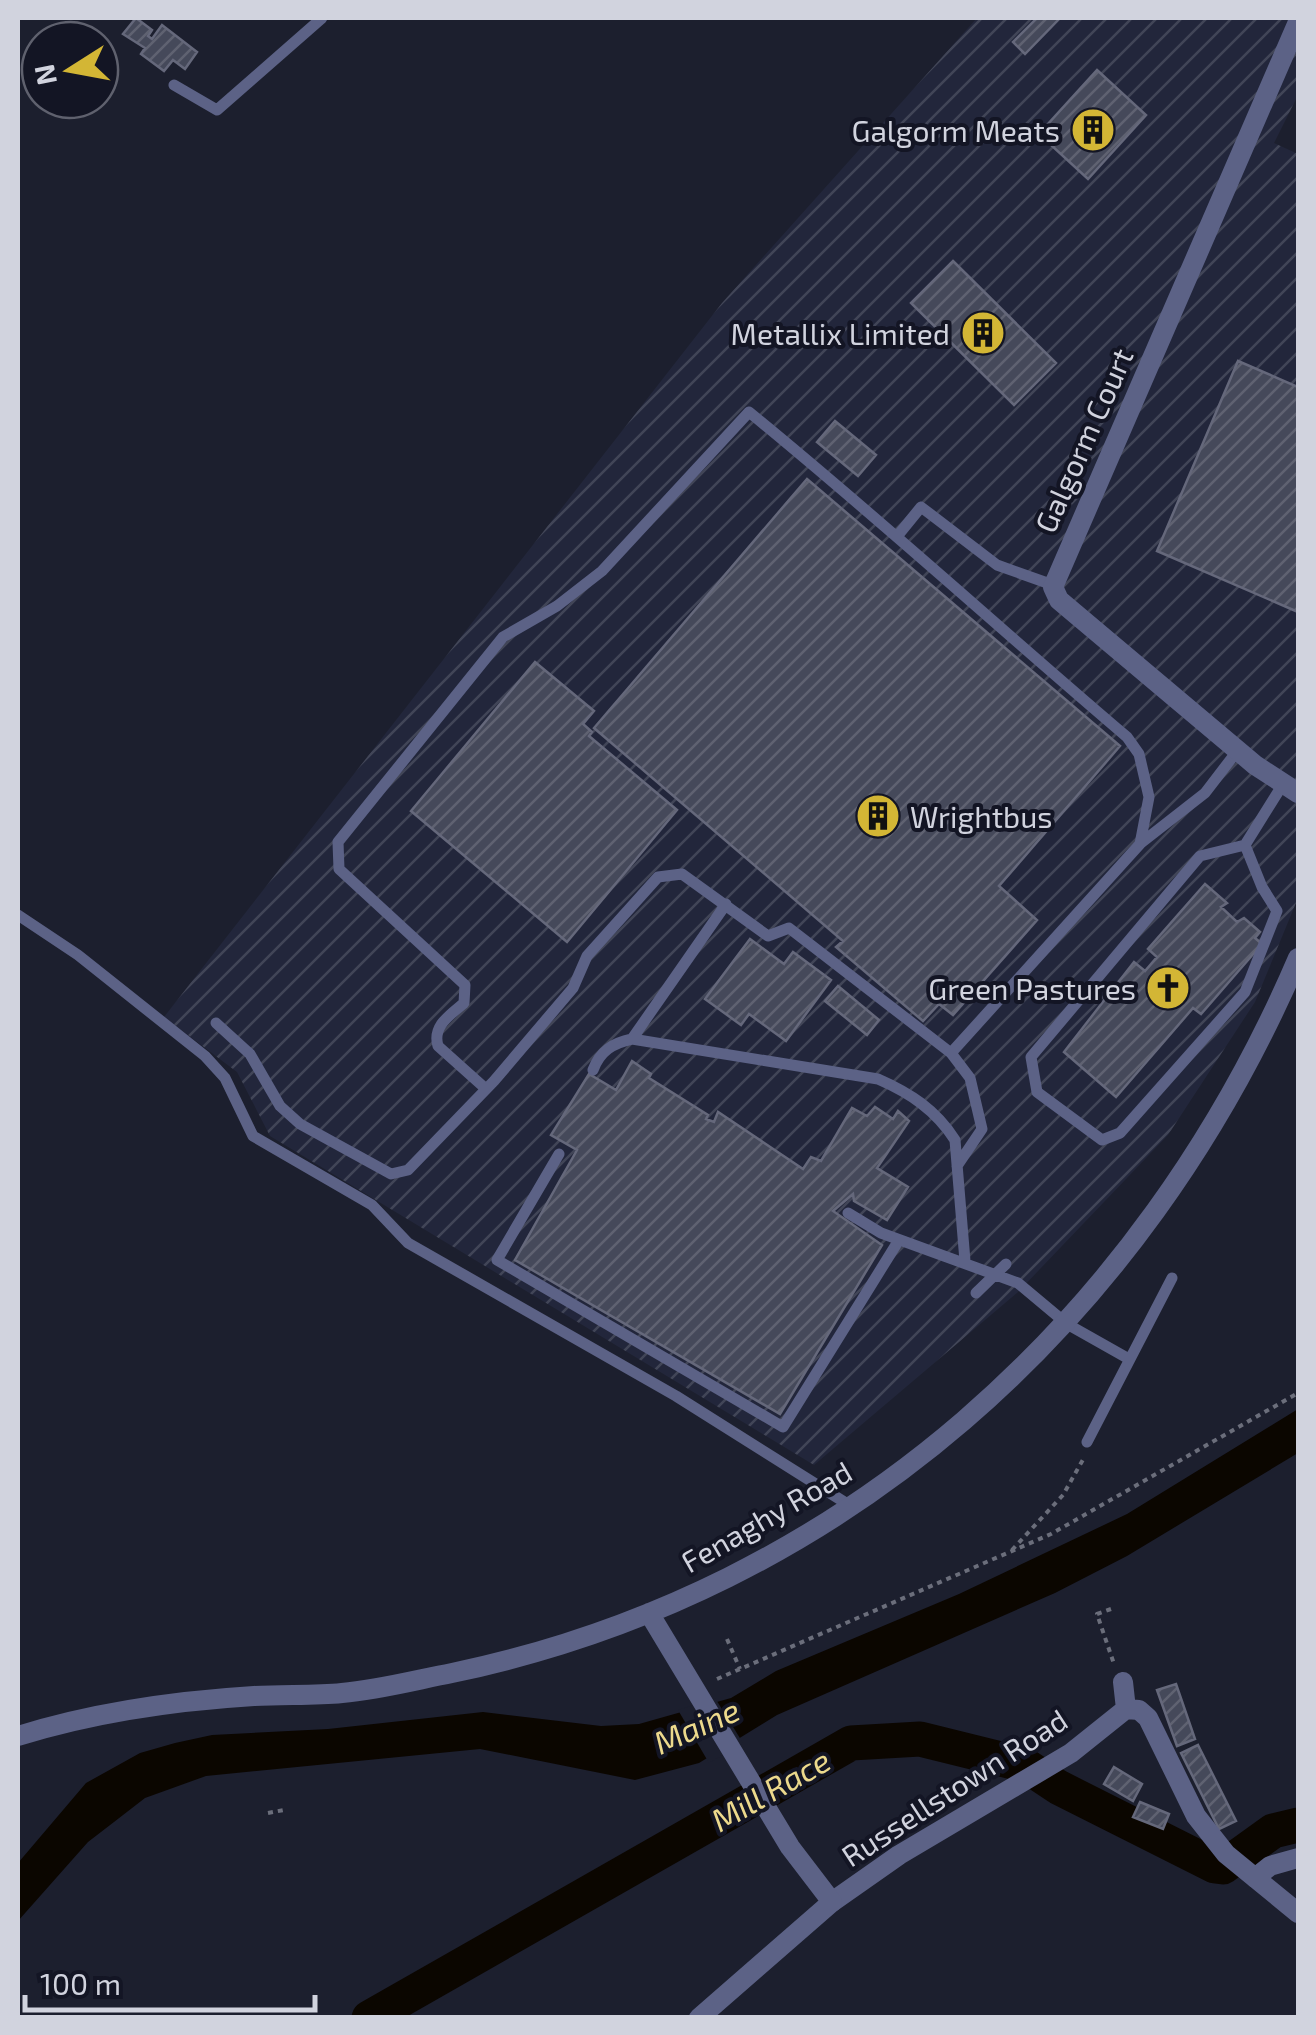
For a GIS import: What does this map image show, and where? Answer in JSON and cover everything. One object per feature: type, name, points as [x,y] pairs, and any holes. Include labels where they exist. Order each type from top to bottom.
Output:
[{"type":"street","name":"Galgorm Court","points":[[1054,585],[1293,51],[1298,22]]},
{"type":"street","points":[[1054,585],[1060,600],[1238,750],[1290,788]]},
{"type":"street","name":"Fenaghy Road","points":[[18,1736],[164,1702],[342,1693],[454,1672],[569,1644],[725,1579],[849,1506],[984,1405],[1067,1324],[1156,1216],[1210,1136],[1259,1049],[1298,958]]},
{"type":"street","points":[[649,1612],[684,1677],[766,1808],[832,1902]]},
{"type":"street","points":[[1124,1682],[1126,1709],[1139,1710],[1148,1718],[1196,1816],[1240,1865],[1298,1912]]},
{"type":"street","name":"Russellstown Road","points":[[706,2015],[832,1902],[899,1855],[1050,1766],[1126,1709]]},
{"type":"street","points":[[1240,1865],[1270,1866],[1298,1858]]},
{"type":"lane","points":[[174,85],[217,110],[322,18]]},
{"type":"lane","points":[[486,1089],[438,1046],[435,1036],[438,1026],[464,1003],[466,985],[340,869],[338,842],[503,637],[557,606],[602,570],[749,412],[898,534],[979,611],[1128,738],[1139,754],[1149,796],[1140,844]]},
{"type":"lane","points":[[898,534],[921,507],[998,565],[1054,585]]},
{"type":"lane","points":[[951,1053],[1140,844],[1205,793],[1238,750]]},
{"type":"lane","points":[[1245,845],[1262,887],[1277,911],[1245,992],[1120,1133],[1102,1140],[1037,1092],[1031,1057],[1200,856],[1245,845],[1290,788]]},
{"type":"lane","points":[[216,1023],[250,1054],[280,1106],[300,1124],[391,1174],[408,1170],[486,1089],[573,988],[587,956],[658,876],[682,874],[768,936],[789,928],[951,1053],[970,1078],[982,1129],[957,1166]]},
{"type":"lane","points":[[632,1039],[726,904]]},
{"type":"lane","points":[[18,915],[78,955],[205,1056],[226,1078],[253,1136],[372,1205],[408,1243],[676,1396],[849,1506]]},
{"type":"lane","points":[[594,1070],[598,1058],[614,1043],[632,1039],[878,1079],[906,1091],[945,1124],[955,1140],[965,1261]]},
{"type":"lane","points":[[559,1154],[497,1260],[783,1427],[899,1240]]},
{"type":"lane","points":[[848,1213],[899,1240],[1018,1283],[1067,1324],[1130,1360]]},
{"type":"lane","points":[[976,1292],[1006,1264]]},
{"type":"lane","points":[[1087,1442],[1172,1278]]},
{"type":"path","points":[[717,1679],[1010,1552],[1190,1457],[1298,1393]]},
{"type":"path","points":[[1010,1552],[1074,1479],[1087,1442]]},
{"type":"path","points":[[1111,1608],[1097,1614],[1124,1682]]},
{"type":"path","points":[[727,1639],[740,1670]]},
{"type":"path","points":[[268,1813],[284,1810]]},
{"type":"shaded area","points":[[977,18],[1298,18],[1298,95],[1274,143],[1298,154],[1298,898],[1255,1002],[1168,1135],[1018,1292],[814,1465],[270,1136],[237,1072],[164,1017],[722,303]]},
{"type":"water","name":"Maine","points":[[1298,1409],[1298,1453],[1127,1556],[1055,1593],[777,1715],[699,1763],[635,1780],[480,1749],[206,1776],[145,1798],[88,1842],[18,1921],[18,1863],[86,1783],[140,1753],[212,1735],[328,1729],[483,1712],[601,1726],[639,1724],[731,1698],[776,1671],[959,1594],[1127,1514]]},
{"type":"pier","points":[[715,1698],[743,1743],[709,1763],[678,1710]]},
{"type":"building","points":[[136,18],[152,30],[148,36],[152,39],[162,25],[197,52],[185,69],[173,60],[164,71],[141,54],[145,48],[123,34]]},
{"type":"building","points":[[1037,18],[1060,18],[1025,54],[1013,42]]},
{"type":"building","name":"Galgorm Meats","points":[[1097,70],[1146,115],[1088,179],[1052,146],[1061,136],[1048,124]]},
{"type":"building","name":"Metallix Limited","points":[[953,261],[1056,363],[1014,405],[911,303]]},
{"type":"building","points":[[1238,361],[1298,387],[1298,612],[1157,551]]},
{"type":"building","points":[[835,421],[876,455],[858,476],[817,442]]},
{"type":"building","name":"Wrightbus","points":[[807,479],[1120,746],[999,886],[1037,920],[953,1015],[939,1004],[923,1021],[836,947],[843,941],[594,728]]},
{"type":"building","points":[[535,662],[594,711],[583,724],[592,732],[589,736],[677,810],[567,942],[411,811]]},
{"type":"building","name":"Green Pastures","points":[[1205,884],[1227,903],[1221,907],[1237,922],[1244,918],[1260,932],[1255,938],[1262,944],[1201,1014],[1193,1008],[1116,1097],[1064,1052],[1134,962],[1145,971],[1157,957],[1148,949]]},
{"type":"building","points":[[750,939],[784,964],[793,952],[831,980],[786,1041],[749,1014],[741,1025],[705,999]]},
{"type":"building","points":[[838,986],[879,1020],[867,1035],[825,1001]]},
{"type":"building","points":[[632,1061],[651,1074],[649,1078],[708,1115],[706,1119],[714,1122],[718,1112],[803,1169],[811,1157],[821,1161],[852,1108],[867,1116],[875,1107],[893,1119],[898,1111],[909,1121],[877,1168],[908,1187],[887,1220],[854,1201],[853,1194],[833,1211],[882,1245],[780,1414],[515,1260],[577,1150],[551,1135],[589,1074],[616,1090]]},
{"type":"building","points":[[1176,1684],[1195,1739],[1177,1746],[1157,1690]]},
{"type":"building","points":[[1198,1745],[1236,1821],[1219,1829],[1181,1753]]},
{"type":"building","points":[[1114,1767],[1142,1784],[1133,1801],[1104,1784]]},
{"type":"building","points":[[1140,1802],[1169,1814],[1163,1829],[1133,1817]]},
{"type":"waterway","name":"Mill Race","points":[[369,2018],[851,1743],[920,1739],[1025,1765],[1058,1787],[1215,1866],[1223,1867],[1273,1831],[1298,1825]]},
{"type":"place","name":"Galgorm Meats","points":[[1093,130]]},
{"type":"place","name":"Metallix Limited","points":[[983,333]]},
{"type":"place","name":"Wrightbus","points":[[878,816]]},
{"type":"place","name":"Green Pastures","points":[[1168,988]]}]
